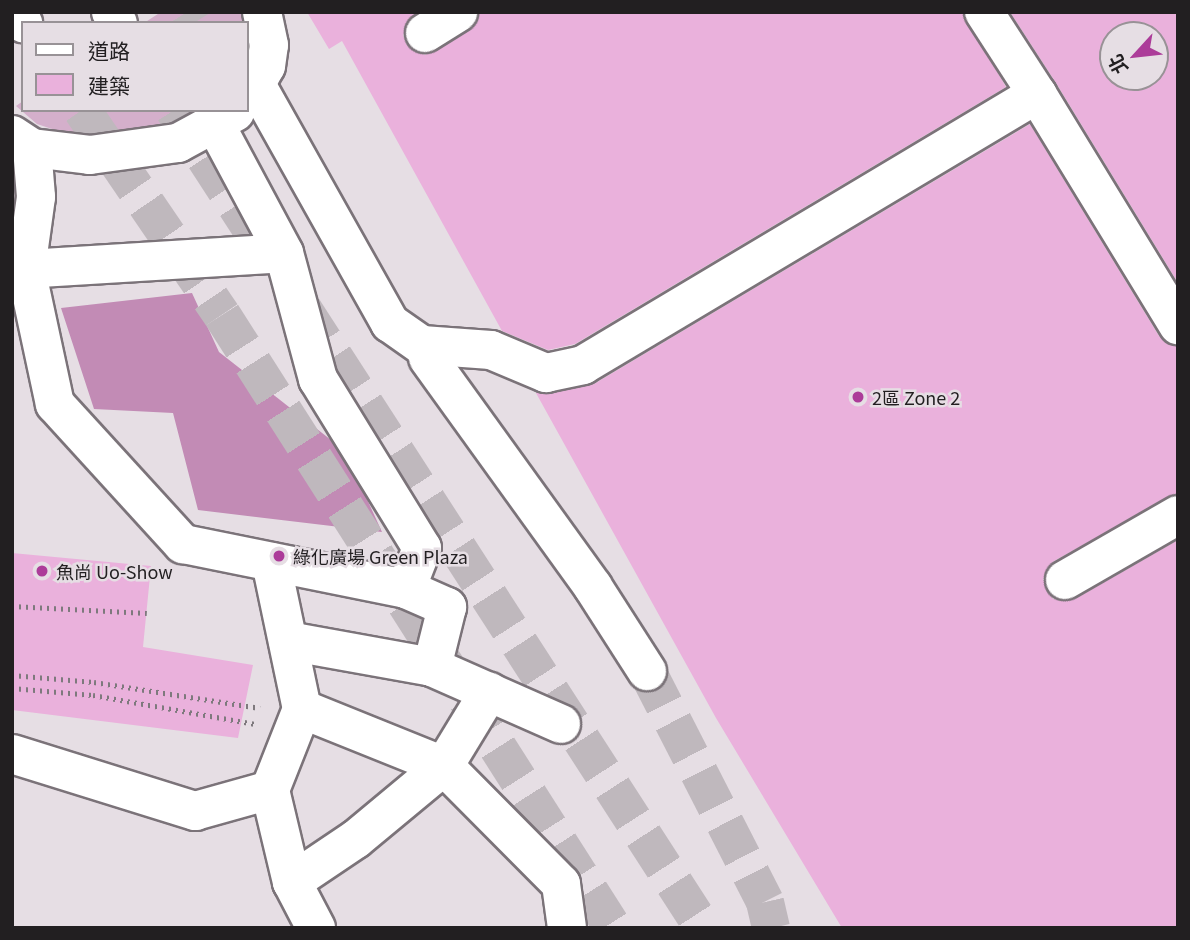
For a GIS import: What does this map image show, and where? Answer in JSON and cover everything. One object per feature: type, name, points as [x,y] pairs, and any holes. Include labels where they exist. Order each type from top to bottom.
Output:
[{"type":"street","points":[[248,88],[269,45],[262,12]]},
{"type":"street","points":[[425,33],[458,12]]},
{"type":"street","points":[[984,12],[1178,325]]},
{"type":"street","points":[[243,112],[398,332],[422,345],[491,350],[546,373],[583,365],[1037,94]]},
{"type":"street","points":[[229,112],[178,143],[90,155],[22,142],[36,197],[19,267],[55,404],[183,544],[406,589],[447,607],[432,667]]},
{"type":"street","points":[[241,112],[284,253],[318,379],[422,548],[406,589]]},
{"type":"street","points":[[19,267],[284,253]]},
{"type":"street","points":[[428,358],[593,587],[647,671]]},
{"type":"street","points":[[1065,580],[1178,515]]},
{"type":"street","points":[[271,562],[288,641],[300,719],[270,790],[292,882],[316,928]]},
{"type":"street","points":[[288,641],[432,667],[561,724]]},
{"type":"street","points":[[292,882],[356,839],[444,766],[489,692]]},
{"type":"street","points":[[300,719],[444,766],[561,884],[567,928]]},
{"type":"street","points":[[12,754],[195,811],[270,790]]},
{"type":"path","points":[[12,606],[147,613]]},
{"type":"path","points":[[12,675],[94,682],[264,709],[300,719]]},
{"type":"path","points":[[12,688],[300,719]]},
{"type":"shaded area","points":[[161,12],[247,12],[249,20],[248,34],[248,21],[147,21]]},
{"type":"shaded area","points":[[23,112],[200,112],[170,124],[76,137],[37,124]]},
{"type":"shaded area","points":[[192,293],[219,352],[345,451],[382,532],[198,510],[173,413],[94,409],[61,308]]},
{"type":"building","points":[[307,12],[417,12],[403,35],[407,45],[425,55],[470,30],[480,12],[962,12],[1006,87],[575,344],[548,350],[502,331],[342,41],[329,49]]},
{"type":"building","points":[[1010,12],[1178,12],[1178,283],[1056,83]]},
{"type":"building","name":"2區 Zone 2","points":[[1030,124],[1159,336],[1178,347],[1178,493],[1054,561],[1043,579],[1053,599],[1075,599],[1178,540],[1178,928],[842,928],[716,718],[536,393],[594,384]]},
{"type":"building","points":[[12,553],[151,566],[143,647],[253,665],[238,738],[12,710]]},
{"type":"tunnel","points":[[187,12],[193,21]]},
{"type":"tunnel","points":[[83,112],[222,315],[613,928]]},
{"type":"tunnel","points":[[175,112],[268,255]]},
{"type":"tunnel","points":[[303,309],[703,928]]},
{"type":"tunnel","points":[[647,671],[765,902],[771,928]]},
{"type":"place","name":"2區 Zone 2","points":[[858,397]]},
{"type":"place","name":"綠化廣場 Green Plaza","points":[[279,556]]},
{"type":"place","name":"魚尚 Uo-Show","points":[[42,571]]}]
